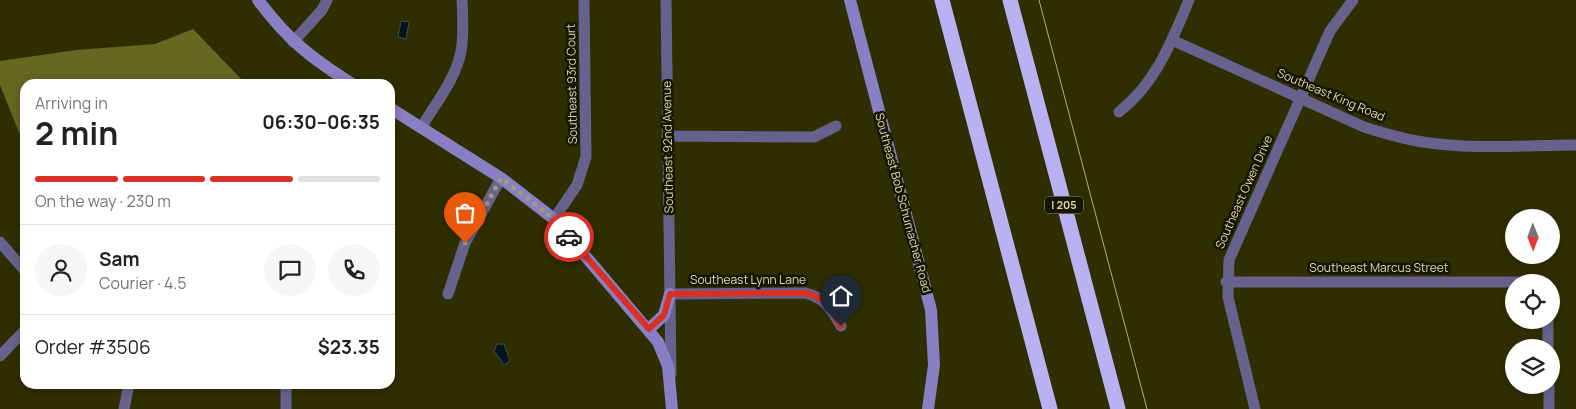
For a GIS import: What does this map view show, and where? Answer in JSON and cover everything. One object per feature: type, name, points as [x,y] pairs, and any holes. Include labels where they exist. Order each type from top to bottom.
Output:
[{"type":"highway","points":[[942,0],[1050,409]]},
{"type":"highway","name":"I 205","points":[[1010,0],[1118,409]]},
{"type":"street","points":[[258,0],[293,42],[309,56],[344,79]]},
{"type":"street","points":[[293,42],[322,10],[327,0]]},
{"type":"street","points":[[421,128],[451,78],[458,62],[463,34],[462,0]]},
{"type":"street","name":"Southeast 93rd Court","points":[[554,219],[577,185],[586,157],[584,0]]},
{"type":"street","name":"Southeast 92nd Avenue","points":[[666,0],[672,409]]},
{"type":"street","name":"Southeast Bob Schumacher Road","points":[[850,0],[931,310],[934,365],[928,409]]},
{"type":"street","points":[[1119,112],[1146,87],[1172,40],[1189,0]]},
{"type":"street","name":"Southeast Owen Drive","points":[[1255,409],[1228,297],[1226,282],[1229,260],[1330,31],[1354,0]]},
{"type":"street","name":"Southeast King Road","points":[[1172,40],[1364,127],[1395,137],[1455,145],[1576,145]]},
{"type":"street","points":[[395,111],[501,178],[554,219],[649,329],[664,354],[671,386]]},
{"type":"street","points":[[668,136],[814,137],[836,126]]},
{"type":"street","points":[[448,294],[465,243],[501,178]]},
{"type":"street","points":[[0,242],[20,265]]},
{"type":"street","name":"Southeast Marcus Street","points":[[1226,282],[1505,282]]},
{"type":"street","name":"Southeast Lynn Lane","points":[[670,294],[805,293],[815,295],[831,308],[841,326]]},
{"type":"street","name":"Southeast 92nd Avenue","points":[[649,329],[664,315],[670,294]]},
{"type":"street","points":[[0,356],[20,335]]},
{"type":"street","points":[[124,409],[128,389]]},
{"type":"street","points":[[286,389],[286,409]]},
{"type":"street","points":[[1549,394],[1549,409]]},
{"type":"shaded area","points":[[193,29],[241,79],[20,79],[20,135],[0,85],[0,61],[76,50],[155,44]]},
{"type":"water","points":[[401,21],[409,22],[406,39],[398,37]]},
{"type":"water","points":[[497,344],[504,344],[510,361],[504,365],[494,351]]},
{"type":"tram line","points":[[1039,0],[1147,409]]},
{"type":"way so far","points":[[465,243],[501,178],[554,219],[569,237]]},
{"type":"route","points":[[569,237],[649,329],[664,315],[667,310],[670,294],[805,293],[815,295],[823,300],[831,308],[841,326]]}]
